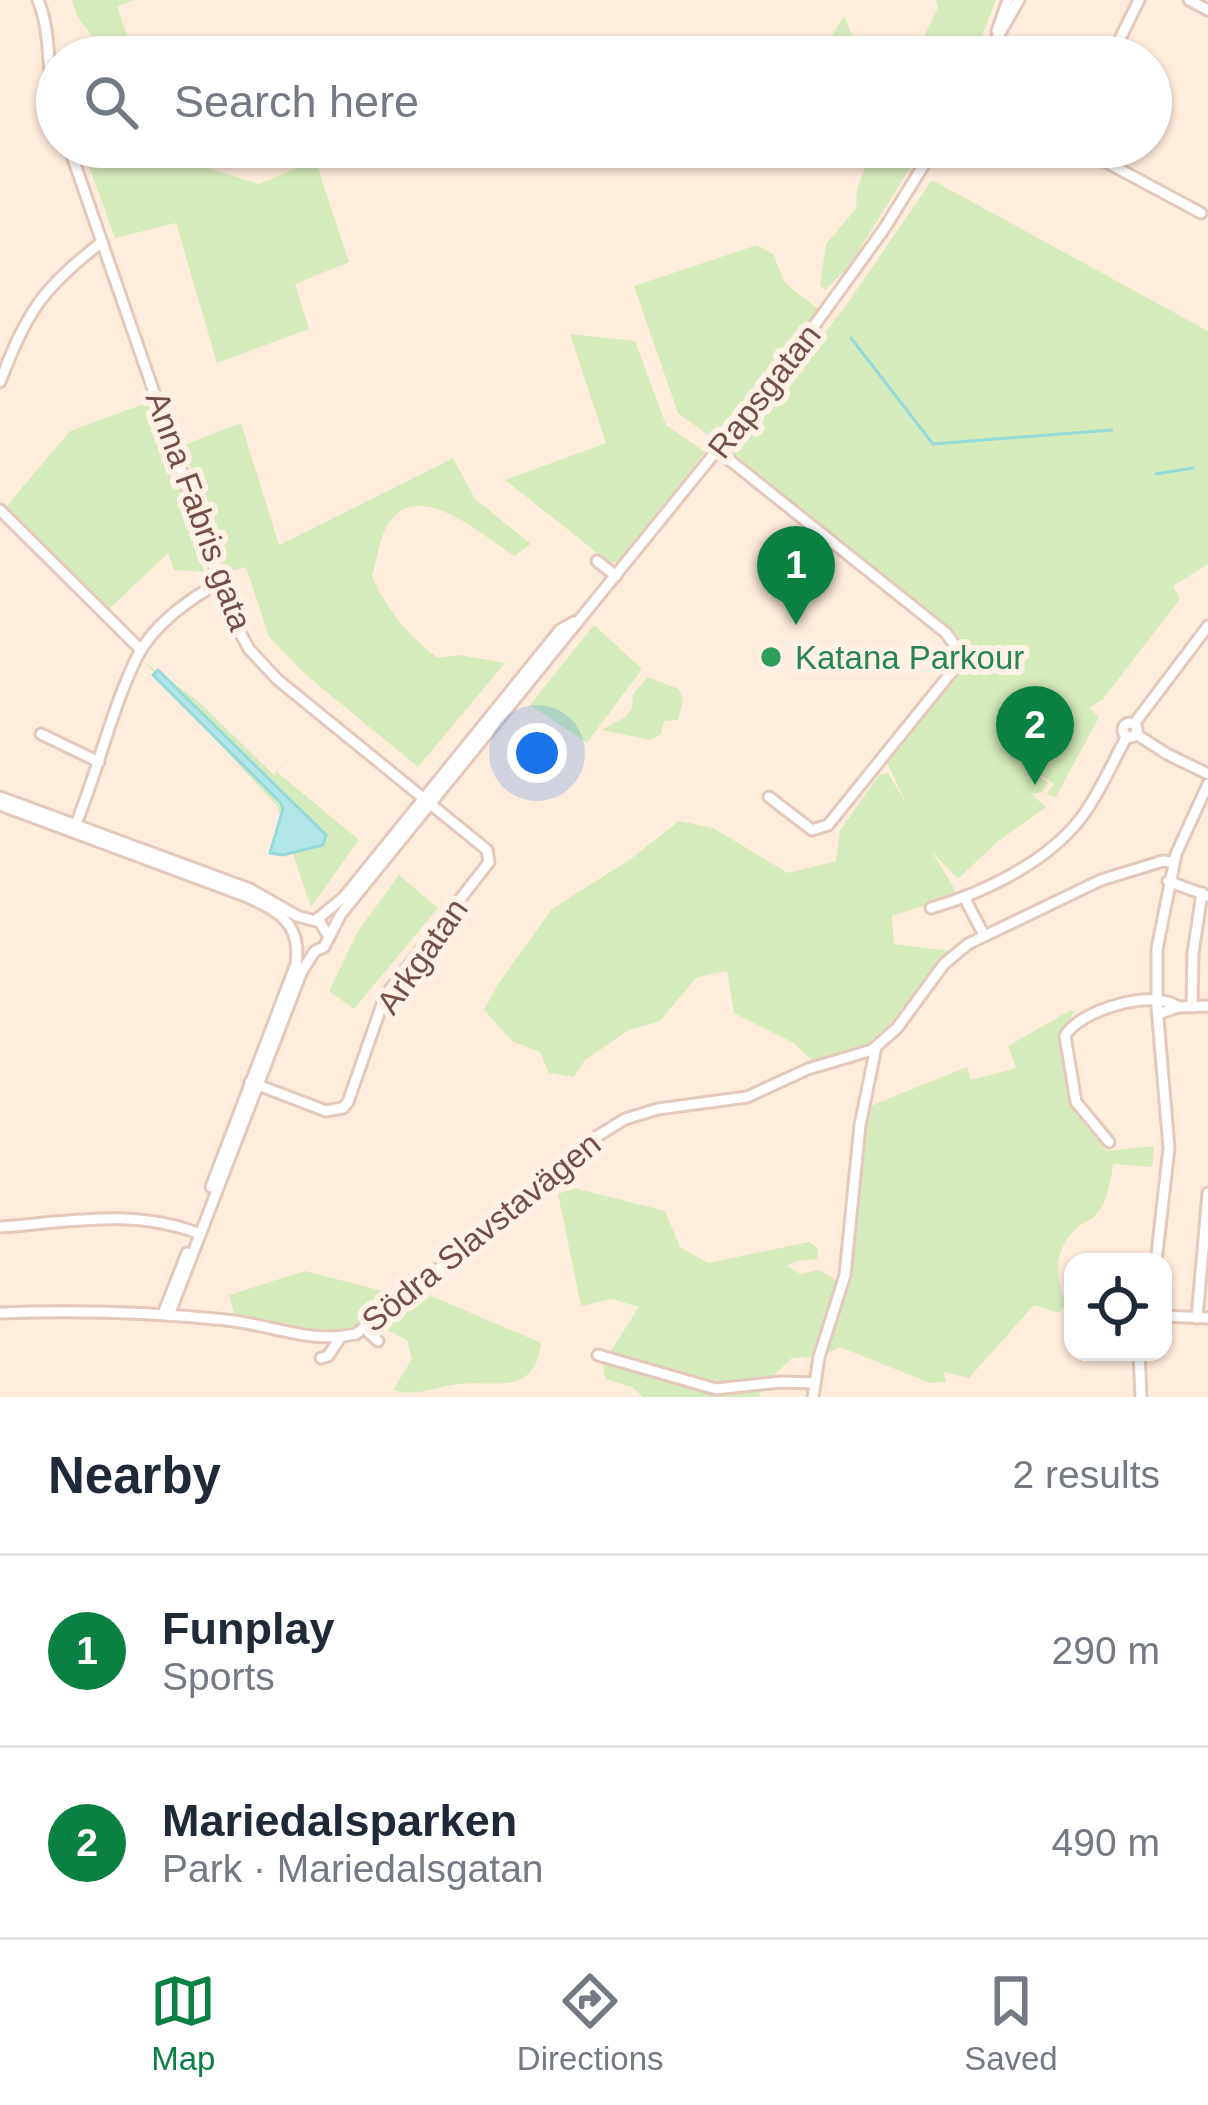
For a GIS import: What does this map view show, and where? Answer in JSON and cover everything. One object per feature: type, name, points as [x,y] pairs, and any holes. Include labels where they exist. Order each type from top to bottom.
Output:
[{"type":"street","points":[[994,36],[1008,0]]},
{"type":"street","points":[[998,36],[1018,0]]},
{"type":"street","points":[[1121,36],[1139,0]]},
{"type":"street","points":[[1189,0],[1208,10]]},
{"type":"street","points":[[37,1],[47,36]]},
{"type":"street","name":"Anna Fabris gata","points":[[76,168],[233,620],[249,649],[428,800]]},
{"type":"street","name":"Rapsgatan","points":[[314,920],[344,897],[616,576],[830,307],[921,168]]},
{"type":"street","points":[[1117,168],[1201,213]]},
{"type":"street","points":[[0,382],[26,318],[42,294],[102,242]]},
{"type":"street","points":[[717,450],[946,633],[959,651],[953,669],[828,825],[812,830],[769,797]]},
{"type":"street","points":[[0,510],[141,650]]},
{"type":"street","points":[[597,560],[616,576]]},
{"type":"street","points":[[75,828],[141,650],[183,606],[221,582]]},
{"type":"street","points":[[931,908],[964,898],[1062,838],[1085,813],[1130,730],[1208,626]]},
{"type":"street","points":[[1114,719],[1208,774]]},
{"type":"street","points":[[41,734],[99,762]]},
{"type":"street","points":[[1157,1253],[1169,1148],[1156,949],[1168,881],[1208,784]]},
{"type":"street","name":"Rapsgatan","points":[[328,937],[428,800]]},
{"type":"street","name":"Arkgatan","points":[[254,1083],[326,1111],[335,1112],[348,1102],[385,996],[489,862],[479,841],[428,800]]},
{"type":"street","points":[[0,801],[250,889],[327,928],[324,946],[302,971],[254,1083]]},
{"type":"street","points":[[75,828],[259,903],[282,918],[305,950],[315,951]]},
{"type":"street","points":[[813,1397],[844,1275],[860,1125],[877,1047],[897,1028],[944,964],[984,935],[1101,880],[1163,861],[1174,862]]},
{"type":"street","points":[[1168,881],[1205,895],[1193,952],[1192,1006]]},
{"type":"street","points":[[964,898],[984,935]]},
{"type":"street","points":[[166,1314],[296,964],[301,926],[314,920]]},
{"type":"street","points":[[1109,1142],[1076,1102],[1065,1036],[1082,1016],[1157,998],[1178,1007]]},
{"type":"street","points":[[1158,1014],[1178,1007],[1208,1006]]},
{"type":"street","name":"Södra Slavstavägen","points":[[0,1313],[166,1314],[252,1323],[328,1340],[356,1334],[566,1168],[596,1136],[625,1119],[658,1109],[747,1097],[808,1069],[877,1047]]},
{"type":"street","points":[[1172,1316],[1203,1318],[1208,1193]]},
{"type":"street","points":[[0,1227],[135,1217],[165,1220],[197,1233]]},
{"type":"street","points":[[328,1358],[340,1338]]},
{"type":"street","points":[[598,1354],[716,1389],[815,1383]]},
{"type":"street","points":[[1139,1361],[1141,1397]]},
{"type":"green space","points":[[72,0],[134,0],[117,7],[128,36],[92,36]]},
{"type":"green space","points":[[936,0],[996,0],[982,36],[924,36],[938,8]]},
{"type":"green space","points":[[844,16],[853,36],[832,36]]},
{"type":"green space","points":[[90,168],[207,168],[259,184],[297,168],[318,168],[349,262],[295,284],[309,329],[217,363],[176,223],[115,238]]},
{"type":"green space","points":[[865,168],[910,168],[848,268],[825,290],[820,285],[826,244],[856,209]]},
{"type":"green space","points":[[932,180],[1208,331],[1208,564],[1173,586],[1180,599],[1103,699],[1089,708],[1099,717],[1056,797],[1047,794],[1054,784],[1038,776],[1048,783],[1042,792],[1031,794],[1046,807],[997,842],[958,879],[932,852],[958,895],[892,916],[894,944],[951,951],[874,1043],[813,1061],[792,1042],[734,1013],[727,971],[697,977],[660,1021],[629,1030],[585,1060],[574,1077],[549,1073],[540,1052],[512,1041],[484,1010],[552,909],[632,858],[679,821],[713,828],[788,873],[836,861],[840,830],[880,774],[888,773],[907,805],[884,756],[953,670],[959,651],[946,633],[727,457],[844,308]]},
{"type":"green space","points":[[757,245],[773,254],[785,283],[819,310],[716,441],[678,413],[634,286]]},
{"type":"green space","points":[[570,334],[635,341],[666,425],[705,452],[620,561],[610,563],[505,480],[606,443]]},
{"type":"green space","points":[[155,400],[204,572],[174,570],[168,553],[108,610],[5,508],[70,431]]},
{"type":"green space","points":[[241,423],[279,545],[453,458],[475,499],[531,544],[514,556],[435,508],[403,510],[387,526],[372,576],[408,631],[438,658],[460,655],[505,663],[418,767],[306,675],[269,637],[246,567],[225,573],[184,445]]},
{"type":"green space","points":[[594,625],[642,669],[587,743],[530,705]]},
{"type":"green space","points":[[143,661],[198,701],[274,775],[319,720],[277,772],[359,840],[311,907],[277,806]]},
{"type":"green space","points":[[648,677],[679,689],[683,701],[678,720],[664,721],[661,734],[650,740],[602,730],[625,717],[632,708],[633,694]]},
{"type":"green space","points":[[399,875],[438,908],[354,1009],[329,991],[358,931]]},
{"type":"green space","points":[[1074,1012],[1060,1037],[1071,1102],[1106,1151],[1154,1146],[1152,1167],[1113,1164],[1102,1206],[1064,1245],[1059,1274],[1064,1307],[1058,1313],[1034,1305],[969,1378],[944,1372],[946,1382],[930,1383],[840,1347],[819,1357],[792,1358],[761,1388],[759,1397],[643,1397],[632,1387],[605,1379],[603,1363],[639,1307],[612,1299],[581,1306],[558,1194],[574,1188],[665,1211],[680,1247],[708,1263],[809,1242],[818,1249],[818,1259],[787,1266],[800,1274],[819,1270],[841,1283],[863,1109],[967,1067],[971,1080],[1016,1068],[1008,1046]]},
{"type":"green space","points":[[305,1271],[406,1297],[429,1295],[541,1343],[537,1360],[531,1372],[511,1382],[402,1392],[393,1390],[412,1359],[407,1340],[389,1331],[328,1340],[236,1321],[229,1295]]},
{"type":"water","points":[[158,670],[326,835],[323,845],[283,855],[270,853],[283,809],[280,802],[153,675]]},
{"type":"waterway","points":[[851,338],[933,444],[1112,430]]},
{"type":"waterway","points":[[1156,474],[1193,468]]},
{"type":"place","name":"Funplay","points":[[796,625]]},
{"type":"place","name":"Katana Parkour","points":[[771,657]]},
{"type":"place","name":"Mariedalsparken","points":[[1035,785]]}]
